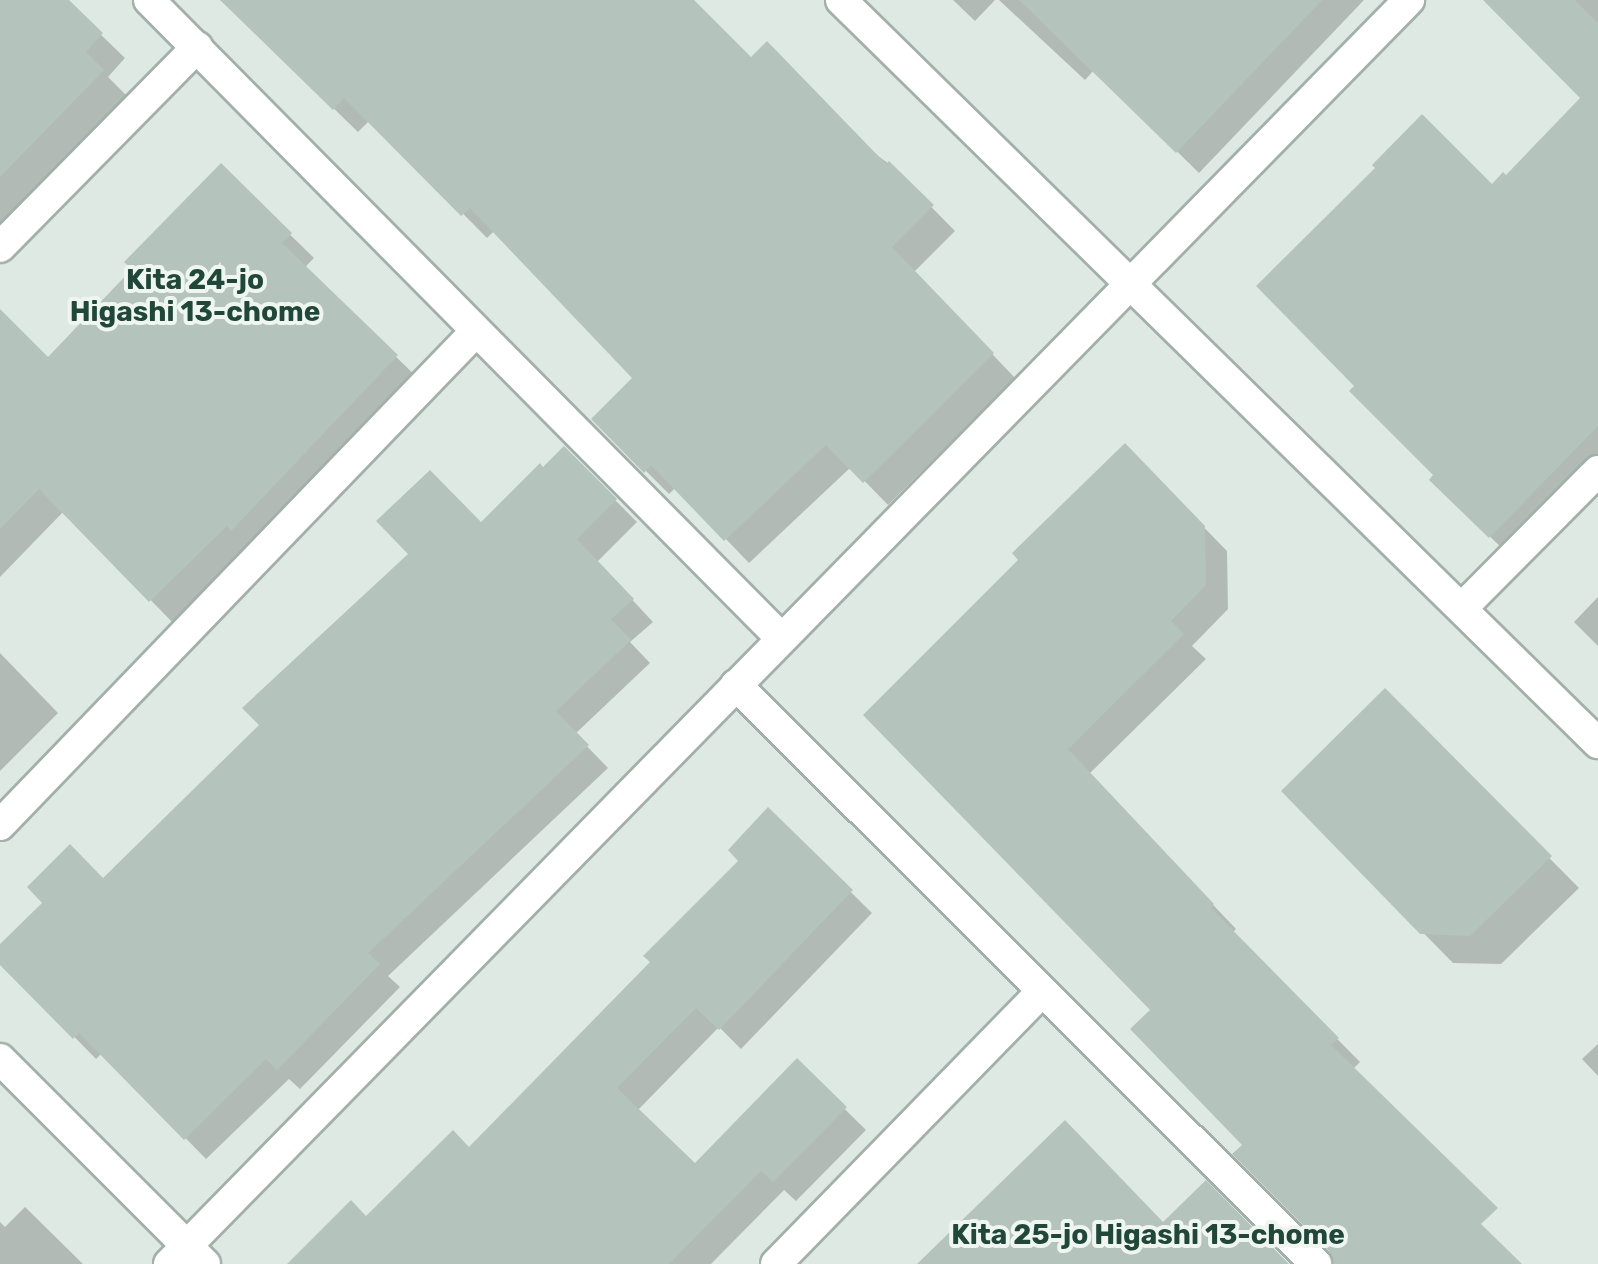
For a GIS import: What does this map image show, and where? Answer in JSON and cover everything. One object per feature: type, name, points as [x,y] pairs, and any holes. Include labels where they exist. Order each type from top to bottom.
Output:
[{"type":"street","points":[[148,0],[782,639]]},
{"type":"street","points":[[841,0],[1598,743]]},
{"type":"street","points":[[0,1059],[187,1258],[736,684],[1409,0]]},
{"type":"street","points":[[0,247],[197,47]]},
{"type":"street","points":[[0,824],[476,331]]},
{"type":"street","points":[[1462,608],[1598,471]]},
{"type":"street","points":[[736,684],[1316,1264]]},
{"type":"street","points":[[776,1264],[1042,992]]},
{"type":"building","points":[[0,0],[69,0],[103,33],[86,52],[104,70],[0,177]]},
{"type":"building","points":[[220,0],[694,0],[751,57],[767,41],[886,164],[889,161],[934,205],[892,247],[994,353],[863,483],[826,445],[724,541],[651,465],[644,473],[591,419],[632,378],[470,208],[461,216],[344,98],[333,110]]},
{"type":"building","points":[[1019,0],[1322,0],[1176,153]]},
{"type":"building","points":[[1483,0],[1575,0],[1598,23],[1598,426],[1489,538],[1429,480],[1433,475],[1349,391],[1354,386],[1256,286],[1375,168],[1372,165],[1422,114],[1492,184],[1503,172],[1506,175],[1580,98]]},
{"type":"building","points":[[221,163],[292,233],[282,243],[398,355],[231,531],[227,526],[149,602],[39,489],[0,529],[0,309],[48,357],[132,269],[124,262]]},
{"type":"building","points":[[1125,443],[1205,526],[1206,585],[1171,621],[1184,634],[1068,749],[1214,904],[1211,908],[1339,1038],[1331,1045],[1498,1208],[1481,1224],[1522,1264],[1334,1264],[1329,1251],[1232,1154],[1242,1145],[1130,1029],[1150,1010],[863,715],[1018,560],[1012,553]]},
{"type":"building","points":[[564,446],[617,499],[577,539],[634,599],[611,619],[631,640],[556,711],[589,745],[368,953],[380,964],[277,1070],[266,1059],[184,1140],[79,1033],[73,1039],[0,965],[0,944],[42,903],[27,887],[70,844],[103,878],[259,725],[242,708],[408,554],[376,521],[430,470],[481,522],[540,463],[543,467]]},
{"type":"building","points":[[1385,688],[1552,856],[1470,936],[1420,934],[1281,791]]},
{"type":"building","points":[[768,807],[853,890],[719,1030],[696,1008],[617,1088],[695,1163],[797,1058],[847,1107],[773,1182],[761,1171],[669,1264],[287,1264],[351,1200],[366,1216],[453,1130],[469,1147],[650,962],[643,956],[738,861],[728,850]]},
{"type":"building","points":[[1065,1120],[1163,1222],[1206,1180],[1289,1264],[917,1264]]},
{"type":"district","name":"Kita 24-jo Higashi 13-chome","points":[[195,296]]},
{"type":"district","name":"Kita 25-jo Higashi 13-chome","points":[[1148,1235]]}]
